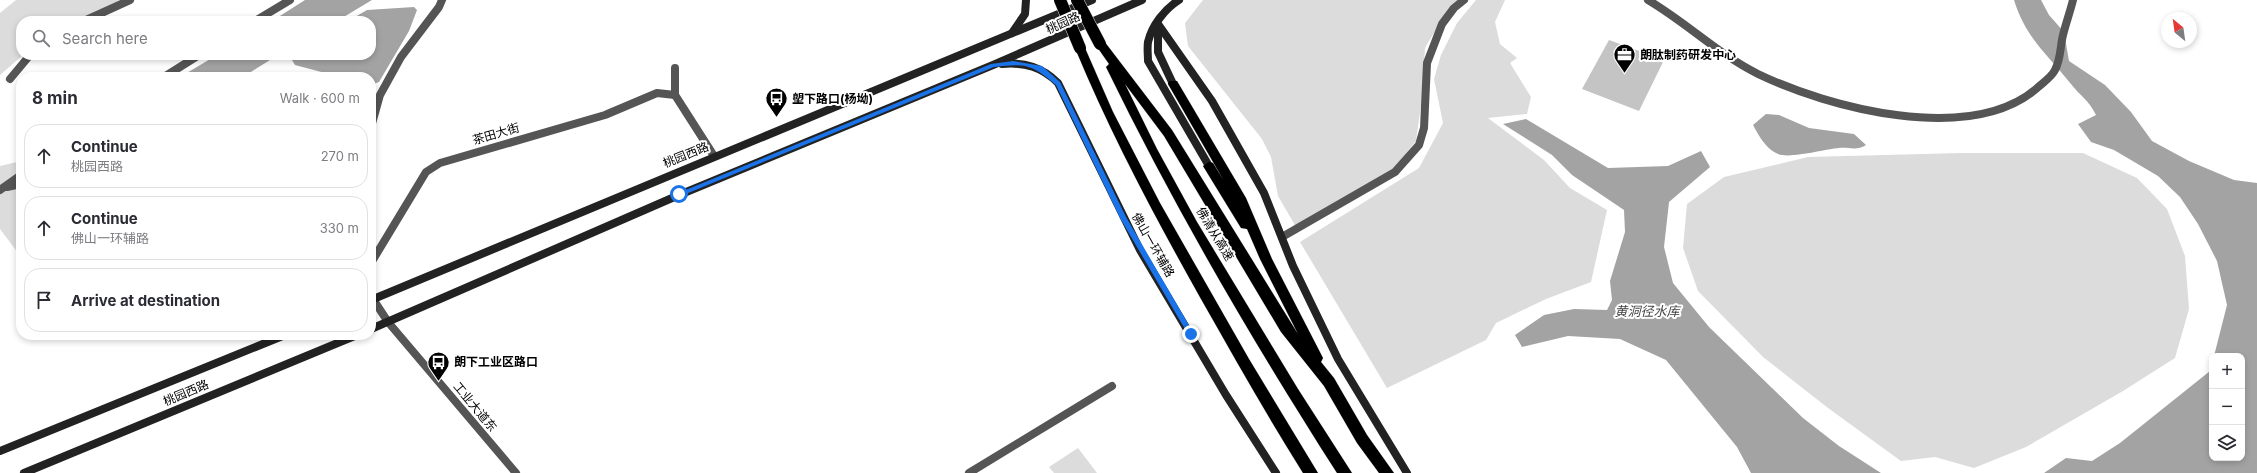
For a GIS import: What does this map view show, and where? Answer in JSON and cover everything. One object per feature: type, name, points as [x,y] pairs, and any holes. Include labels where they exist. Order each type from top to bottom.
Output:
[{"type":"highway","points":[[1060,0],[1096,88],[1153,204],[1260,390],[1311,473]]},
{"type":"highway","name":"佛清从高速","points":[[1077,0],[1177,196],[1293,393],[1345,473]]},
{"type":"highway","points":[[1100,44],[1168,133],[1286,328],[1329,382]]},
{"type":"highway","points":[[1173,84],[1240,198],[1266,259],[1329,382],[1362,439],[1387,473]]},
{"type":"highway","points":[[1209,166],[1266,259]]},
{"type":"main road","points":[[1011,33],[1024,17],[1028,8],[1026,0]]},
{"type":"main road","name":"桃园路","points":[[1011,33],[1092,0]]},
{"type":"main road","name":"桃园路","points":[[993,65],[1142,0]]},
{"type":"main road","points":[[1179,0],[1168,7],[1148,42],[1148,61],[1209,166]]},
{"type":"main road","points":[[1158,24],[1158,52],[1173,84]]},
{"type":"main road","points":[[1158,24],[1212,101],[1264,193],[1282,237],[1338,359],[1407,473]]},
{"type":"main road","name":"桃园西路","points":[[376,296],[1011,33]]},
{"type":"main road","name":"佛山一环辅路","points":[[993,65],[1013,63],[1029,64],[1040,68],[1058,83],[1140,250],[1226,395],[1276,473]]},
{"type":"main road","points":[[376,327],[679,194],[993,65]]},
{"type":"main road","name":"桃园西路","points":[[0,451],[273,340]]},
{"type":"main road","name":"桃园西路","points":[[24,473],[345,340]]},
{"type":"street","points":[[95,16],[130,0]]},
{"type":"street","points":[[263,16],[290,0]]},
{"type":"street","points":[[376,109],[380,95],[401,57],[439,7],[442,0]]},
{"type":"street","points":[[1282,237],[1395,172],[1419,145],[1424,128],[1427,63],[1442,24],[1454,8],[1464,0]]},
{"type":"street","points":[[1648,0],[1726,56],[1768,78],[1809,95],[1892,116],[1933,120],[1957,118],[2014,104],[2032,96],[2053,74],[2061,59],[2063,37],[2073,0]]},
{"type":"street","points":[[10,79],[26,60]]},
{"type":"street","points":[[172,72],[191,60]]},
{"type":"street","points":[[676,68],[675,94],[714,156]]},
{"type":"street","name":"茶田大街","points":[[376,255],[426,172],[440,163],[606,115],[657,93],[675,94]]},
{"type":"street","points":[[2,189],[16,179]]},
{"type":"street","points":[[2,189],[16,185]]},
{"type":"street","name":"工业大道东","points":[[376,304],[388,322],[516,473]]},
{"type":"street","points":[[969,473],[1112,386]]},
{"type":"shaded area","points":[[16,0],[120,0],[88,16],[16,16],[16,60],[17,60],[0,75],[0,13]]},
{"type":"shaded area","points":[[1203,0],[1460,0],[1442,19],[1425,48],[1422,98],[1416,141],[1392,171],[1296,227],[1278,196],[1271,157],[1262,139],[1188,46],[1185,23]]},
{"type":"shaded area","points":[[1476,0],[1505,0],[1495,22],[1500,44],[1517,58],[1510,63],[1531,97],[1527,114],[1488,118],[1544,160],[1570,188],[1607,210],[1591,282],[1546,299],[1496,323],[1486,340],[1387,388],[1300,242],[1419,168],[1443,123],[1434,79],[1441,55],[1457,23]]},
{"type":"shaded area","points":[[1961,153],[2083,153],[2137,178],[2167,209],[2185,256],[2189,309],[2175,358],[2123,391],[2026,447],[1974,468],[1935,457],[1901,461],[1828,408],[1763,357],[1698,291],[1683,248],[1687,204],[1724,177],[1808,157]]},
{"type":"shaded area","points":[[16,162],[16,250],[0,229],[0,166]]},
{"type":"shaded area","points":[[1078,448],[1097,473],[1054,473],[1049,467]]},
{"type":"water","points":[[305,0],[372,0],[345,16],[280,16]]},
{"type":"water","points":[[2014,0],[2041,0],[2049,15],[2064,32],[2069,61],[2105,85],[2131,112],[2152,141],[2189,161],[2234,180],[2257,183],[2257,473],[2044,473],[2066,458],[2092,461],[2120,443],[2209,372],[2209,461],[2245,461],[2245,353],[2215,353],[2227,305],[2217,261],[2198,224],[2180,197],[2158,176],[2114,150],[2091,142],[2078,124],[2096,115],[2087,101],[2074,88],[2038,45],[2024,25]]},
{"type":"water","points":[[414,7],[417,10],[409,31],[379,82],[376,83],[376,72],[321,72],[295,65],[292,60],[376,60],[376,16],[357,16],[367,10]]},
{"type":"water","points":[[209,60],[270,60],[251,72],[188,72]]},
{"type":"water","points":[[1766,114],[1779,115],[1809,128],[1854,134],[1866,145],[1859,148],[1839,148],[1799,155],[1778,154],[1766,146],[1753,125]]},
{"type":"water","name":"黄洞径水库","points":[[1526,119],[1608,168],[1668,166],[1701,151],[1710,167],[1669,202],[1664,247],[1673,283],[1709,327],[1803,418],[1839,446],[1881,473],[1751,473],[1737,447],[1666,360],[1620,339],[1568,336],[1522,347],[1515,335],[1544,315],[1574,309],[1607,310],[1612,300],[1610,281],[1625,232],[1624,210],[1572,175],[1552,155],[1503,124]]},
{"type":"building","name":"朗肽制药研发中心","points":[[1609,40],[1664,60],[1639,111],[1582,89]]},
{"type":"place","name":"朗肽制药研发中心","points":[[1624,74]]},
{"type":"place","name":"塱下路口(杨坳)","points":[[776,118]]},
{"type":"place","name":"朗下工业区路口","points":[[439,382]]},
{"type":"route","points":[[679,194],[993,65],[1013,63],[1029,64],[1040,68],[1058,83],[1123,218],[1140,250],[1191,334]]}]
